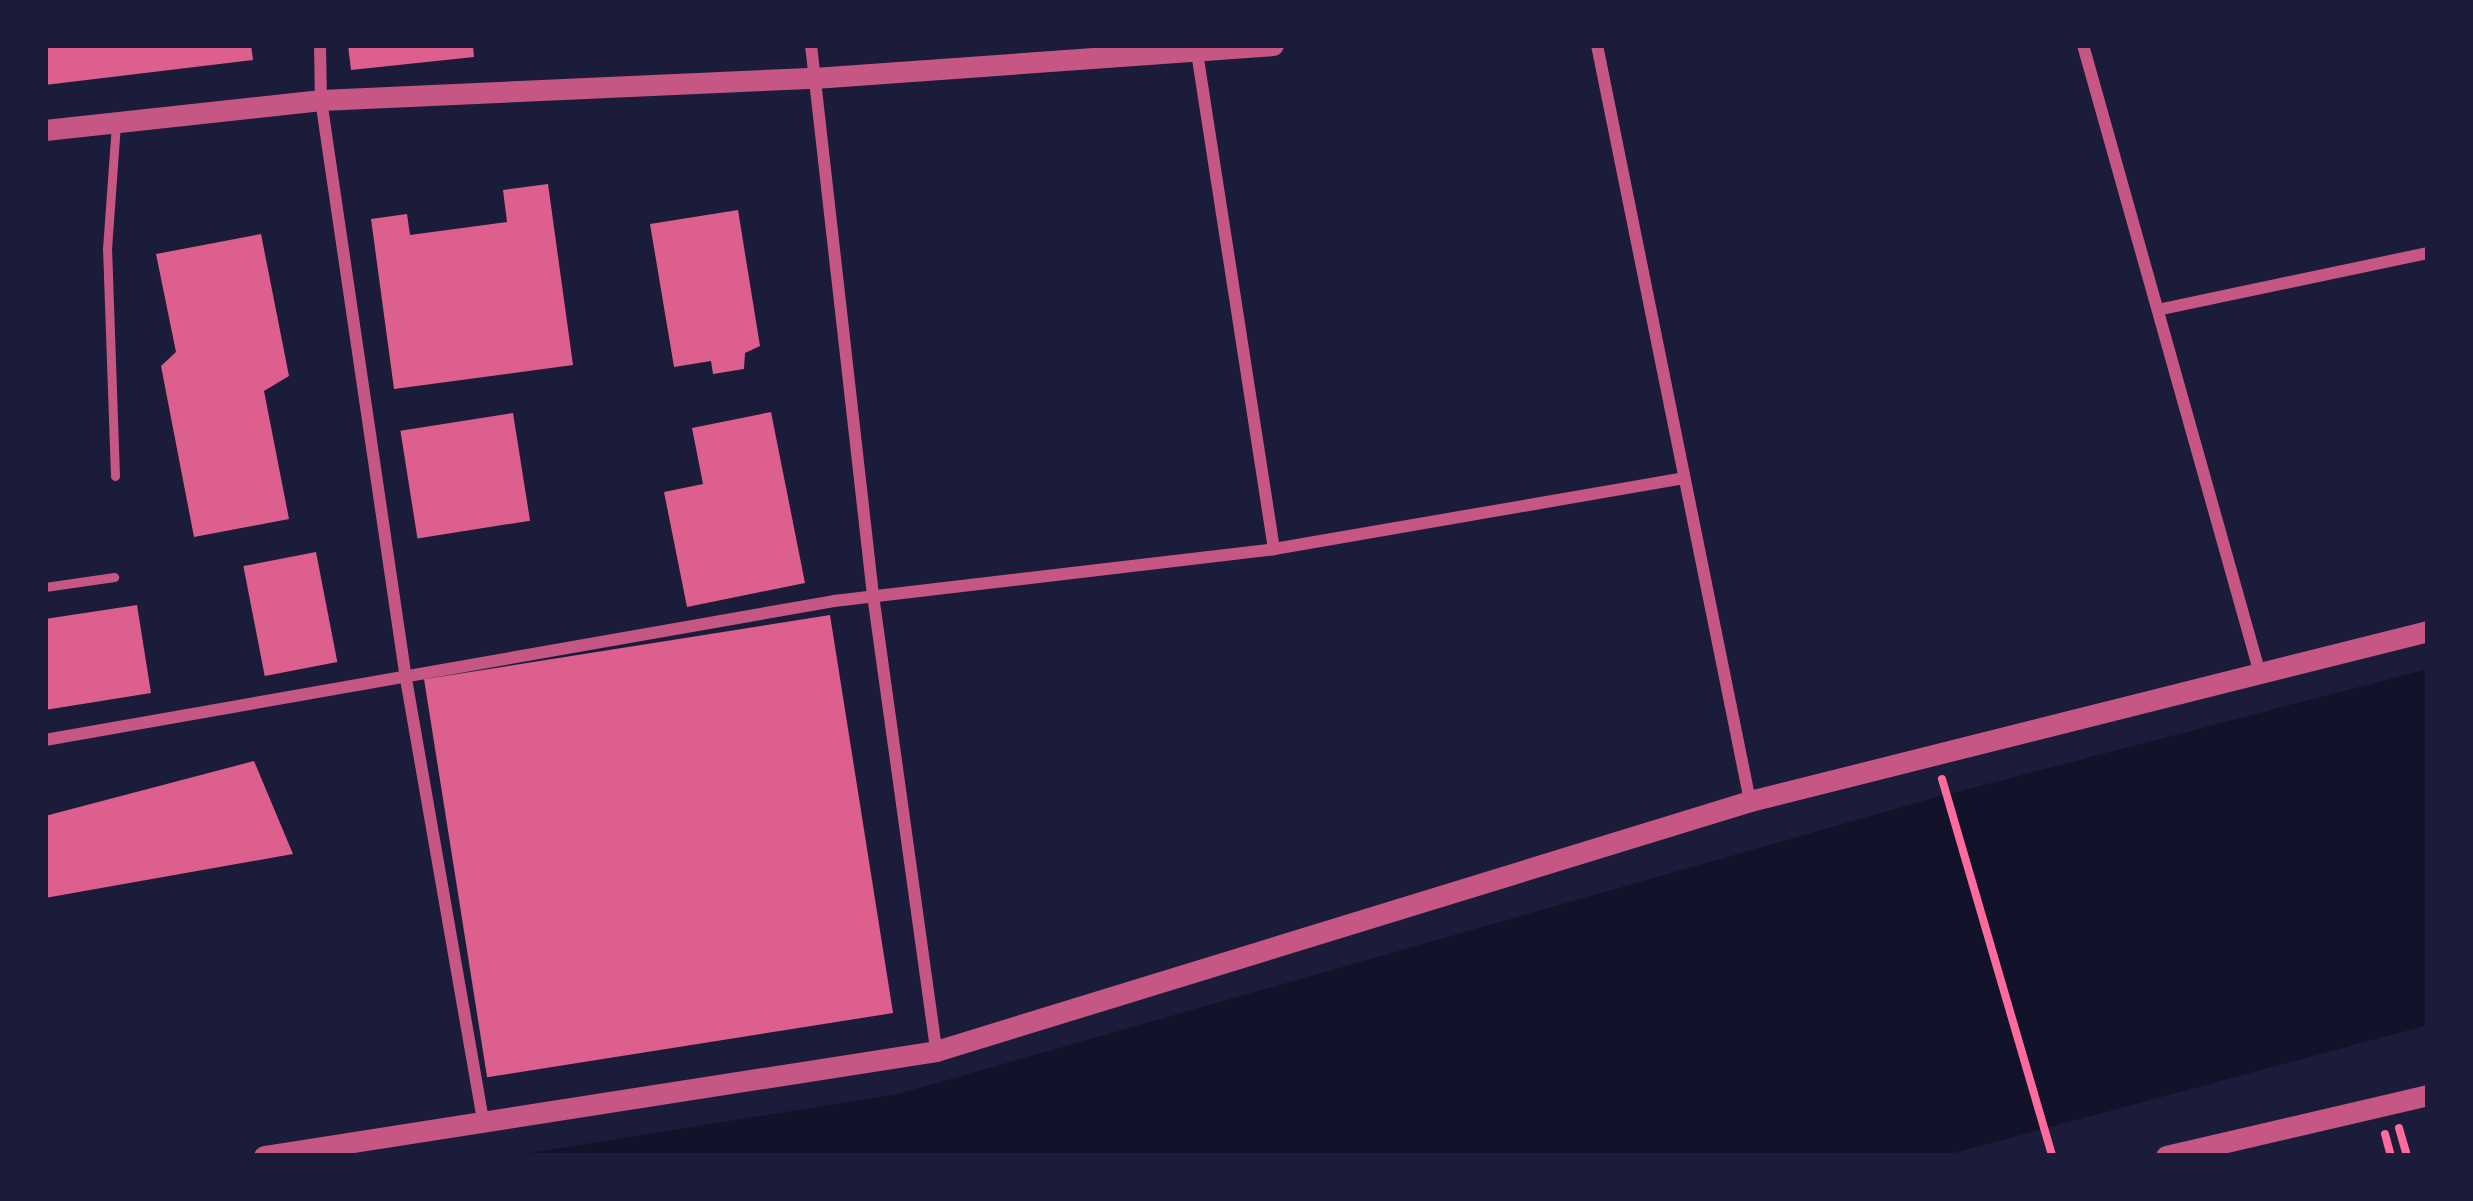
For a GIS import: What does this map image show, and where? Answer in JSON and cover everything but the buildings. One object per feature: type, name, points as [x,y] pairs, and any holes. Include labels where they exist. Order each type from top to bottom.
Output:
[{"type":"street","points":[[320,45],[321,100],[406,679],[483,1122]]},
{"type":"street","points":[[811,45],[873,595],[936,1051]]},
{"type":"street","points":[[45,130],[321,100],[814,78],[1273,45]]},
{"type":"street","points":[[1597,45],[1750,801]]},
{"type":"street","points":[[2084,45],[2162,309],[2260,674]]},
{"type":"street","points":[[1196,48],[1274,549]]},
{"type":"street","points":[[2162,309],[2428,253]]},
{"type":"street","points":[[45,740],[873,595],[1274,549],[1684,478]]},
{"type":"street","points":[[264,1156],[936,1051],[1750,801],[2428,632]]},
{"type":"street","points":[[2166,1156],[2428,1095]]},
{"type":"lane","points":[[116,122],[107,249],[116,476]]},
{"type":"lane","points":[[45,586],[114,577]]},
{"type":"path","points":[[1935,755],[2052,1156]]},
{"type":"shaded area","points":[[2428,669],[2428,1025],[1943,1156],[511,1156],[898,1094],[1930,799]]}]
